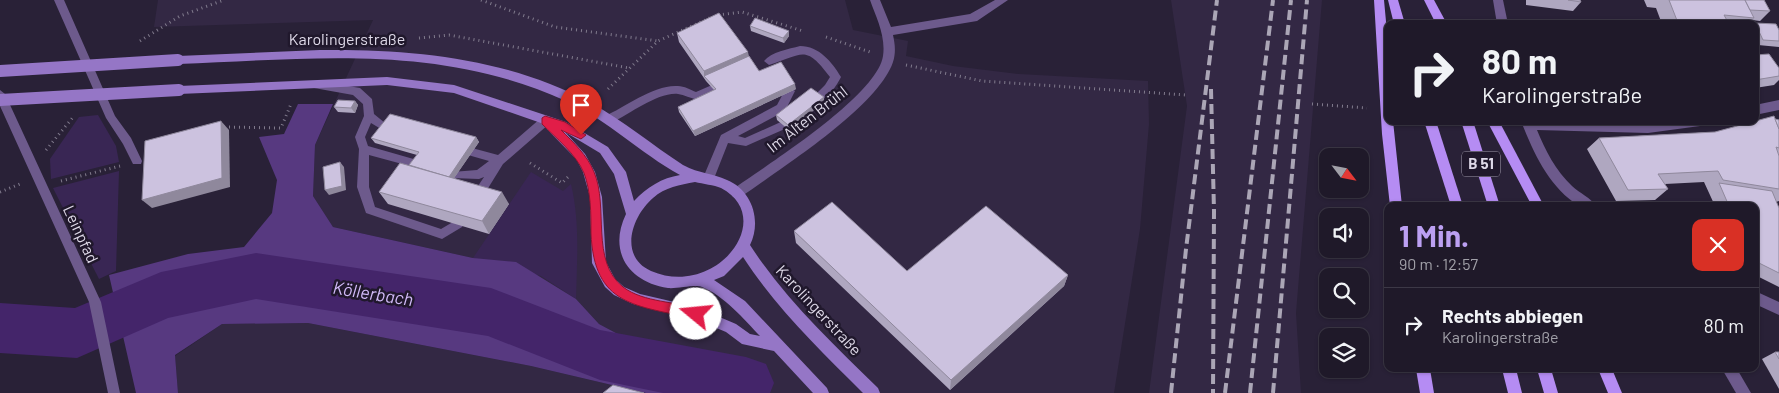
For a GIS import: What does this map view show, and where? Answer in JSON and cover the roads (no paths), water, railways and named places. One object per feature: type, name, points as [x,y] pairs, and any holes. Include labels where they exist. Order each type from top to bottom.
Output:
[{"type":"main road","points":[[1378,0],[1384,80]]},
{"type":"main road","points":[[1393,0],[1399,20]]},
{"type":"main road","points":[[1429,0],[1434,20]]},
{"type":"main road","points":[[1429,0],[1440,20]]},
{"type":"main road","name":"Karolingerstraße","points":[[0,71],[178,60],[394,54],[463,63],[505,74],[570,98],[609,119],[663,160],[695,177]]},
{"type":"main road","points":[[0,100],[301,83],[387,81],[454,89],[545,121],[562,125],[604,150],[620,172],[631,212]]},
{"type":"main road","points":[[545,121],[581,157],[589,172],[596,197],[599,263],[610,283],[619,291],[638,300],[696,314],[731,328],[746,340],[779,346]]},
{"type":"main road","points":[[1387,125],[1396,202]]},
{"type":"main road","name":"B 51","points":[[1431,125],[1456,202]]},
{"type":"main road","name":"B 51","points":[[1468,125],[1493,202]]},
{"type":"main road","points":[[1496,125],[1536,202]]},
{"type":"main road","points":[[681,178],[709,178],[728,185],[737,193],[745,202],[750,219],[748,238],[744,247],[730,265],[703,280],[690,283],[667,282],[648,275],[634,263],[629,255],[624,238],[631,212],[644,196],[656,187],[681,178]]},
{"type":"main road","name":"Karolingerstraße","points":[[744,247],[756,267],[799,318],[873,393]]},
{"type":"main road","points":[[703,280],[740,305],[822,393]]},
{"type":"main road","points":[[1424,372],[1427,393]]},
{"type":"main road","points":[[1510,372],[1515,393]]},
{"type":"main road","points":[[1545,372],[1551,393]]},
{"type":"main road","points":[[1606,372],[1615,393]]},
{"type":"street","name":"Im Alten Brühl","points":[[737,193],[830,125],[867,91],[882,74],[887,62],[887,32],[875,0]]},
{"type":"street","points":[[887,32],[974,18],[1003,0]]},
{"type":"street","points":[[1498,0],[1502,20]]},
{"type":"street","points":[[1759,109],[1779,105]]},
{"type":"street","points":[[1529,125],[1548,168],[1582,202]]},
{"type":"street","points":[[1576,125],[1648,128],[1670,125]]},
{"type":"street","points":[[1759,299],[1779,309]]},
{"type":"street","points":[[1731,372],[1744,393]]},
{"type":"lane","points":[[59,0],[111,118],[127,141],[137,161]]},
{"type":"lane","points":[[769,65],[798,49],[811,50],[822,58],[836,77],[818,97]]},
{"type":"lane","points":[[301,83],[356,90],[368,102],[368,116],[360,138],[364,148],[363,187],[370,210],[442,234],[458,224]]},
{"type":"lane","points":[[609,119],[627,112],[652,96],[676,90],[697,96],[712,88]]},
{"type":"lane","points":[[709,178],[725,138],[781,108],[790,91]]},
{"type":"lane","name":"Leinpfad","points":[[0,94],[95,302],[110,364],[114,393]]},
{"type":"lane","points":[[368,116],[386,128]]},
{"type":"lane","points":[[456,175],[478,174],[500,160],[545,121]]},
{"type":"lane","points":[[725,138],[746,142],[783,125]]},
{"type":"lane","points":[[364,148],[417,164]]},
{"type":"lane","points":[[472,152],[500,160]]},
{"type":"lane","points":[[478,195],[500,160]]},
{"type":"waterway","name":"Köllerbach","points":[[0,328],[77,333],[161,296],[256,276],[491,312],[600,355],[746,383]]},
{"type":"railway","points":[[1171,393],[1186,249],[1217,0]]},
{"type":"railway","points":[[1225,393],[1273,0]]},
{"type":"railway","points":[[1250,393],[1291,0]]},
{"type":"railway","points":[[1273,393],[1307,0]]},
{"type":"railway","points":[[1211,89],[1214,211],[1213,393]]}]
